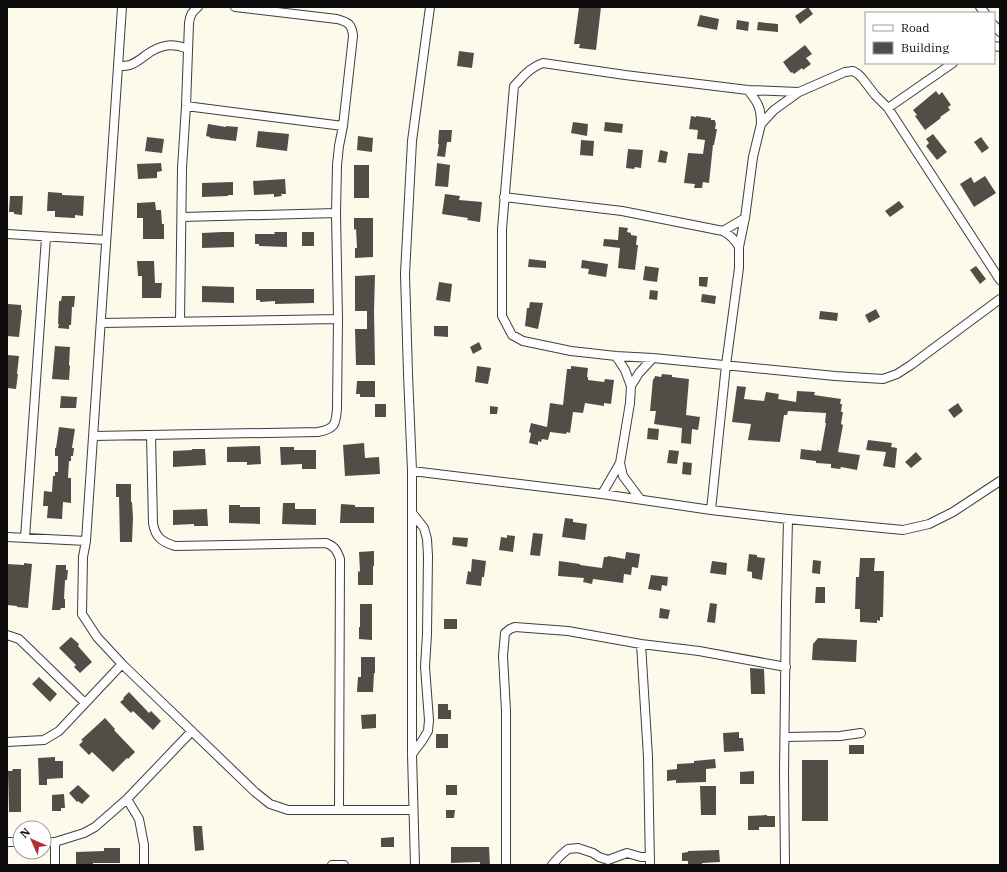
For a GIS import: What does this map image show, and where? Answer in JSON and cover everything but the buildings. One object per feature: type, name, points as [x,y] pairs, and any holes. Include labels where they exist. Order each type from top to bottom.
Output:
[{"type":"street","points":[[122,7],[86,541],[83,557],[82,614],[97,637],[122,664],[255,792],[270,804],[288,810],[414,810]]},
{"type":"street","points":[[180,321],[182,168],[189,23],[190,16],[198,7]]},
{"type":"street","points":[[93,436],[318,432],[332,427],[336,422],[338,319],[336,213],[337,165],[353,36],[352,30],[350,24],[337,19],[235,7]]},
{"type":"street","points":[[415,865],[412,754],[413,514],[406,274],[412,141],[430,7]]},
{"type":"street","points":[[118,66],[130,65],[150,52],[166,45],[177,45],[188,49]]},
{"type":"street","points":[[799,92],[748,90],[543,63],[529,70],[514,86],[504,197],[502,230],[502,316],[512,335],[523,341],[571,351],[835,376],[883,379],[897,374],[911,365],[1000,299]]},
{"type":"street","points":[[888,108],[952,64]]},
{"type":"street","points":[[761,124],[774,110],[799,92],[845,72],[853,72],[858,74],[875,96],[888,108],[1000,280]]},
{"type":"street","points":[[711,510],[726,366],[739,268],[740,247],[753,157],[761,124],[761,113],[758,102],[748,90]]},
{"type":"street","points":[[186,106],[343,126]]},
{"type":"street","points":[[504,197],[622,211],[723,231],[732,236],[740,247]]},
{"type":"street","points":[[182,217],[336,213]]},
{"type":"street","points":[[723,231],[745,218]]},
{"type":"street","points":[[7,234],[106,240]]},
{"type":"street","points":[[25,538],[46,237]]},
{"type":"street","points":[[101,323],[338,319]]},
{"type":"street","points":[[602,494],[620,463],[627,423],[631,386],[626,370],[616,356]]},
{"type":"street","points":[[631,386],[639,372],[653,358]]},
{"type":"street","points":[[151,435],[154,530],[167,544],[175,546],[326,543],[336,548],[340,559],[339,810]]},
{"type":"street","points":[[620,463],[624,476],[640,499]]},
{"type":"street","points":[[412,471],[602,494],[711,510],[903,530],[929,524],[953,512],[1000,481]]},
{"type":"street","points":[[412,754],[422,742],[428,731],[429,720],[425,667],[427,634],[427,539],[424,528],[413,514]]},
{"type":"street","points":[[785,865],[784,774],[788,519]]},
{"type":"street","points":[[7,537],[86,541]]},
{"type":"street","points":[[412,598],[427,599]]},
{"type":"street","points":[[506,865],[506,711],[503,656],[505,633],[510,628],[515,627],[568,631],[641,644],[699,651],[786,667]]},
{"type":"street","points":[[7,635],[19,639],[85,703]]},
{"type":"street","points":[[641,644],[648,757],[650,861]]},
{"type":"street","points":[[7,742],[44,740],[59,732],[122,664]]},
{"type":"street","points":[[54,865],[55,842],[84,833],[95,827],[127,799],[192,731]]},
{"type":"street","points":[[785,737],[840,736],[861,733]]},
{"type":"street","points":[[127,799],[139,820],[144,844],[144,865]]},
{"type":"street","points":[[552,865],[568,849],[578,848],[608,860],[627,853],[641,856],[650,861]]},
{"type":"street","points":[[332,865],[344,865]]}]
